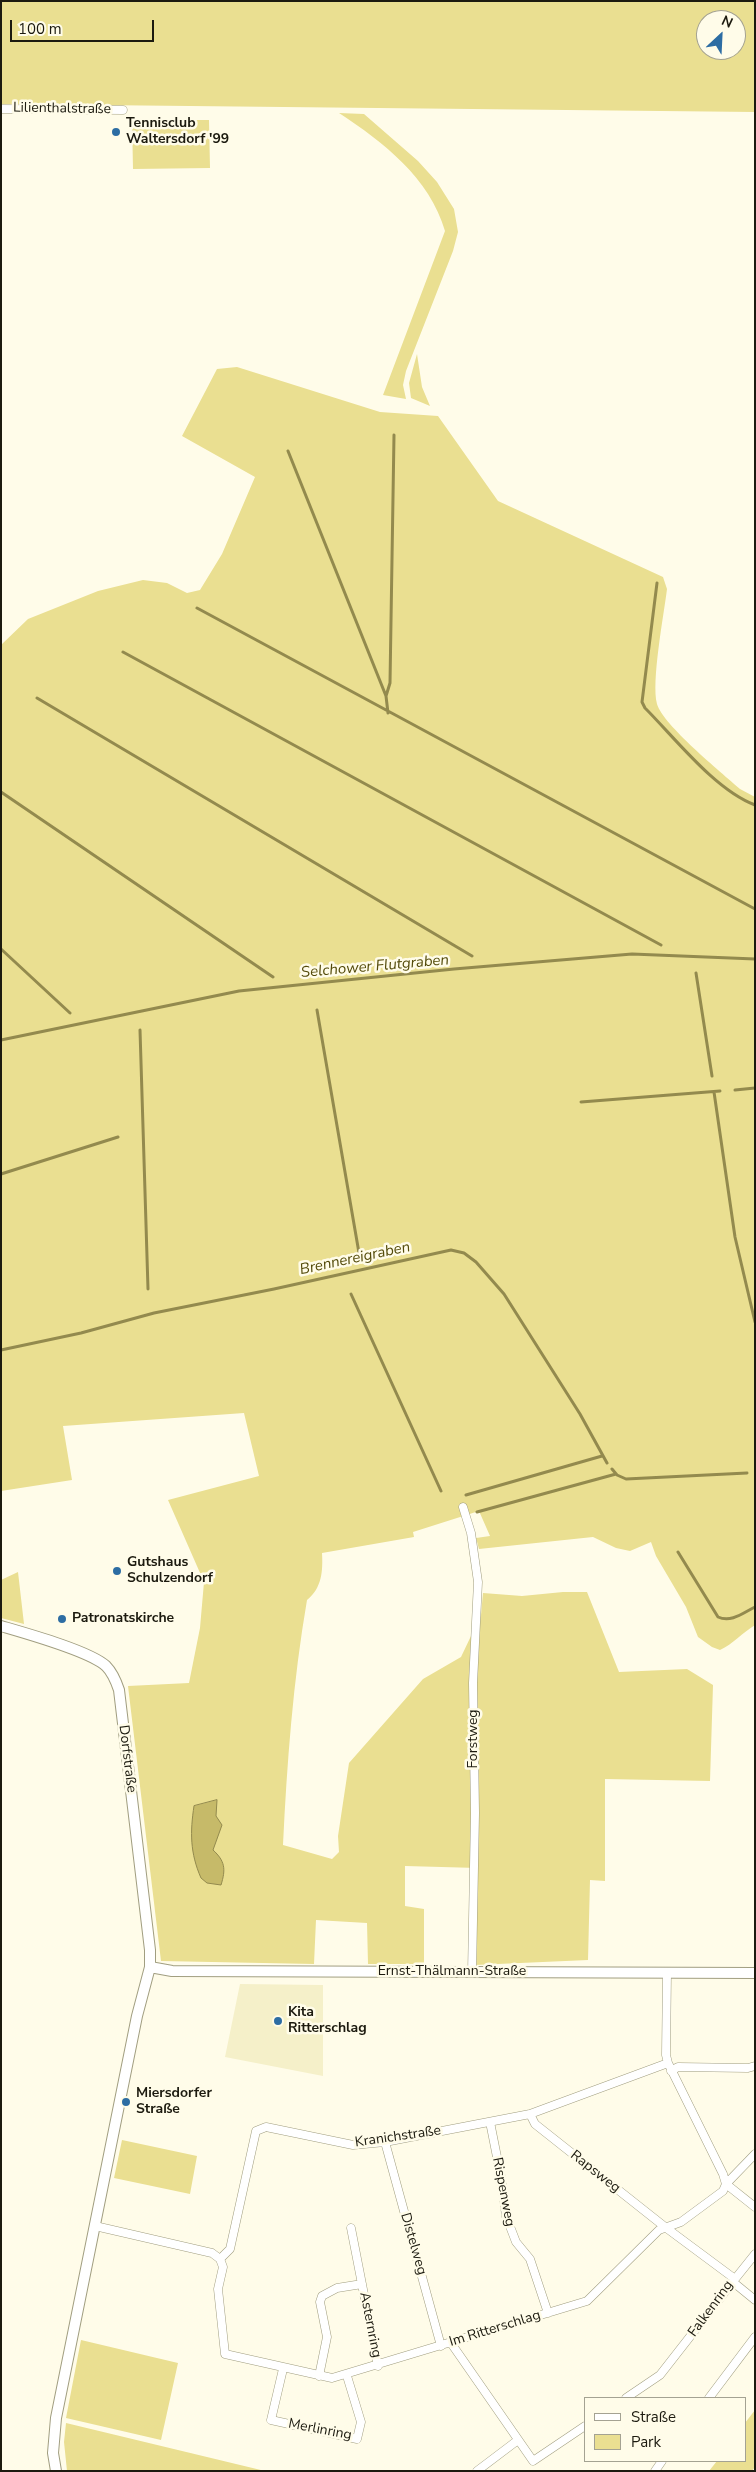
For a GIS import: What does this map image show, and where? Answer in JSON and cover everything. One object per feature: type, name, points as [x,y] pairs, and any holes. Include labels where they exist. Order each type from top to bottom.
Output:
[{"type":"street","name":"Lilienthalstraße","points":[[1,109],[123,110]]},
{"type":"street","name":"Forstweg","points":[[463,1507],[472,1533],[478,1582],[473,1683],[475,1813],[472,1973]]},
{"type":"street","name":"Dorfstraße","points":[[1,1626],[92,1657],[106,1666],[117,1684],[150,1942],[150,1967]]},
{"type":"street","name":"Ernst-Thälmann-Straße","points":[[150,1967],[172,1971],[755,1973]]},
{"type":"street","points":[[56,2471],[53,2454],[56,2418],[137,2016],[150,1967]]},
{"type":"street","points":[[667,1972],[666,2055],[670,2067],[723,2174],[726,2184],[755,2207]]},
{"type":"street","name":"Kranichstraße","points":[[220,2259],[230,2249],[256,2131],[266,2127],[353,2145],[385,2142],[530,2114],[670,2067],[748,2068],[755,2066]]},
{"type":"street","name":"Rapsweg","points":[[530,2114],[535,2124],[665,2226]]},
{"type":"street","name":"Rispenweg","points":[[490,2122],[502,2177],[506,2216],[516,2242],[530,2259],[548,2313]]},
{"type":"street","name":"Distelweg","points":[[385,2142],[442,2346]]},
{"type":"street","name":"Im Ritterschlag","points":[[220,2259],[223,2267],[218,2289],[225,2354],[319,2376],[332,2378],[347,2376],[587,2301],[653,2235],[665,2226],[681,2222],[723,2191],[726,2184],[755,2154]]},
{"type":"street","points":[[95,2226],[212,2252],[220,2259]]},
{"type":"street","name":"Falkenring","points":[[627,2397],[660,2375],[734,2280],[665,2226]]},
{"type":"street","name":"Asternring","points":[[351,2228],[378,2366]]},
{"type":"street","points":[[755,2254],[734,2280],[755,2300]]},
{"type":"street","name":"Asternring","points":[[319,2376],[328,2337],[320,2302],[322,2296],[337,2288],[362,2284]]},
{"type":"street","points":[[710,2397],[755,2337]]},
{"type":"street","points":[[450,2343],[534,2465],[584,2427]]},
{"type":"street","name":"Merlinring","points":[[283,2368],[271,2420],[357,2439],[361,2422],[347,2376]]},
{"type":"street","points":[[477,2471],[518,2440]]},
{"type":"shaded area","points":[[217,1800],[216,1816],[222,1825],[213,1850],[220,1858],[223,1866],[224,1874],[221,1885],[207,1883],[201,1878],[197,1869],[192,1842],[194,1806]]},
{"type":"shaded area","name":"Kita Ritterschlag","points":[[240,1984],[323,1985],[323,2076],[225,2057]]},
{"type":"green space","points":[[1,1],[755,1],[755,112],[1,104]]},
{"type":"green space","points":[[339,113],[364,114],[418,161],[437,182],[454,209],[458,232],[453,251],[406,371],[403,385],[406,399],[383,395],[445,231],[438,212],[428,194],[403,163],[372,136]]},
{"type":"green space","points":[[132,120],[209,120],[210,168],[133,169]]},
{"type":"green space","points":[[417,354],[422,387],[430,406],[411,398],[409,383]]},
{"type":"green space","points":[[237,367],[380,412],[438,416],[498,501],[663,577],[667,589],[657,665],[657,704],[670,724],[681,736],[740,789],[755,797],[755,1625],[720,1650],[698,1637],[686,1607],[656,1556],[651,1542],[630,1551],[616,1548],[593,1537],[479,1549],[476,1538],[490,1536],[479,1511],[413,1532],[414,1537],[322,1553],[319,1585],[307,1600],[302,1630],[291,1722],[283,1845],[332,1859],[339,1852],[338,1836],[349,1763],[423,1679],[461,1657],[481,1615],[483,1593],[522,1596],[587,1592],[619,1672],[687,1669],[713,1685],[710,1781],[605,1779],[605,1881],[590,1880],[588,1960],[475,1965],[478,1868],[405,1866],[405,1906],[424,1909],[424,1964],[368,1964],[367,1923],[316,1920],[314,1964],[161,1961],[128,1686],[189,1683],[200,1628],[204,1582],[168,1500],[259,1476],[244,1413],[63,1426],[72,1480],[1,1491],[1,645],[28,619],[98,591],[143,580],[167,583],[187,593],[200,590],[222,554],[255,477],[182,436],[217,369]]},
{"type":"green space","points":[[18,1572],[24,1624],[1,1618],[1,1580]]},
{"type":"green space","points":[[122,2140],[197,2156],[190,2194],[114,2178]]},
{"type":"green space","points":[[81,2340],[178,2363],[161,2440],[66,2418]]},
{"type":"green space","points":[[755,2410],[755,2467],[752,2471],[709,2471],[716,2462],[746,2462],[746,2422]]},
{"type":"green space","points":[[66,2423],[265,2471],[67,2471],[64,2442]]},
{"type":"waterway","points":[[386,696],[390,683],[394,435]]},
{"type":"waterway","points":[[288,451],[386,696],[388,713]]},
{"type":"waterway","points":[[657,583],[642,702],[645,708],[682,748],[711,776],[740,798],[755,805]]},
{"type":"waterway","points":[[197,608],[755,909]]},
{"type":"waterway","points":[[123,652],[661,945]]},
{"type":"waterway","points":[[37,698],[472,956]]},
{"type":"waterway","points":[[1,792],[273,977]]},
{"type":"waterway","points":[[1,949],[70,1013]]},
{"type":"waterway","name":"Selchower Flutgraben","points":[[1,1040],[239,991],[454,969],[632,954],[755,959]]},
{"type":"waterway","points":[[696,973],[712,1076]]},
{"type":"waterway","points":[[317,1010],[359,1253]]},
{"type":"waterway","points":[[140,1030],[148,1289]]},
{"type":"waterway","points":[[735,1090],[755,1088]]},
{"type":"waterway","points":[[581,1102],[720,1091]]},
{"type":"waterway","points":[[714,1092],[735,1237],[755,1322]]},
{"type":"waterway","points":[[1,1174],[118,1137]]},
{"type":"waterway","name":"Brennereigraben","points":[[1,1350],[81,1333],[154,1313],[451,1250],[464,1253],[476,1262],[504,1294],[580,1414],[607,1463]]},
{"type":"waterway","points":[[351,1294],[441,1491]]},
{"type":"waterway","points":[[466,1495],[602,1456]]},
{"type":"waterway","name":"Brennereigraben","points":[[612,1469],[617,1475],[626,1479],[747,1473]]},
{"type":"waterway","points":[[477,1512],[616,1474]]},
{"type":"waterway","points":[[678,1552],[718,1617],[723,1619],[732,1618],[755,1607]]},
{"type":"place","name":"Tennisclub Waltersdorf '99","points":[[116,132]]},
{"type":"place","name":"Gutshaus Schulzendorf","points":[[117,1571]]},
{"type":"place","name":"Patronatskirche","points":[[62,1619]]},
{"type":"place","name":"Kita Ritterschlag","points":[[278,2021]]},
{"type":"place","name":"Miersdorfer Straße","points":[[126,2102]]}]
